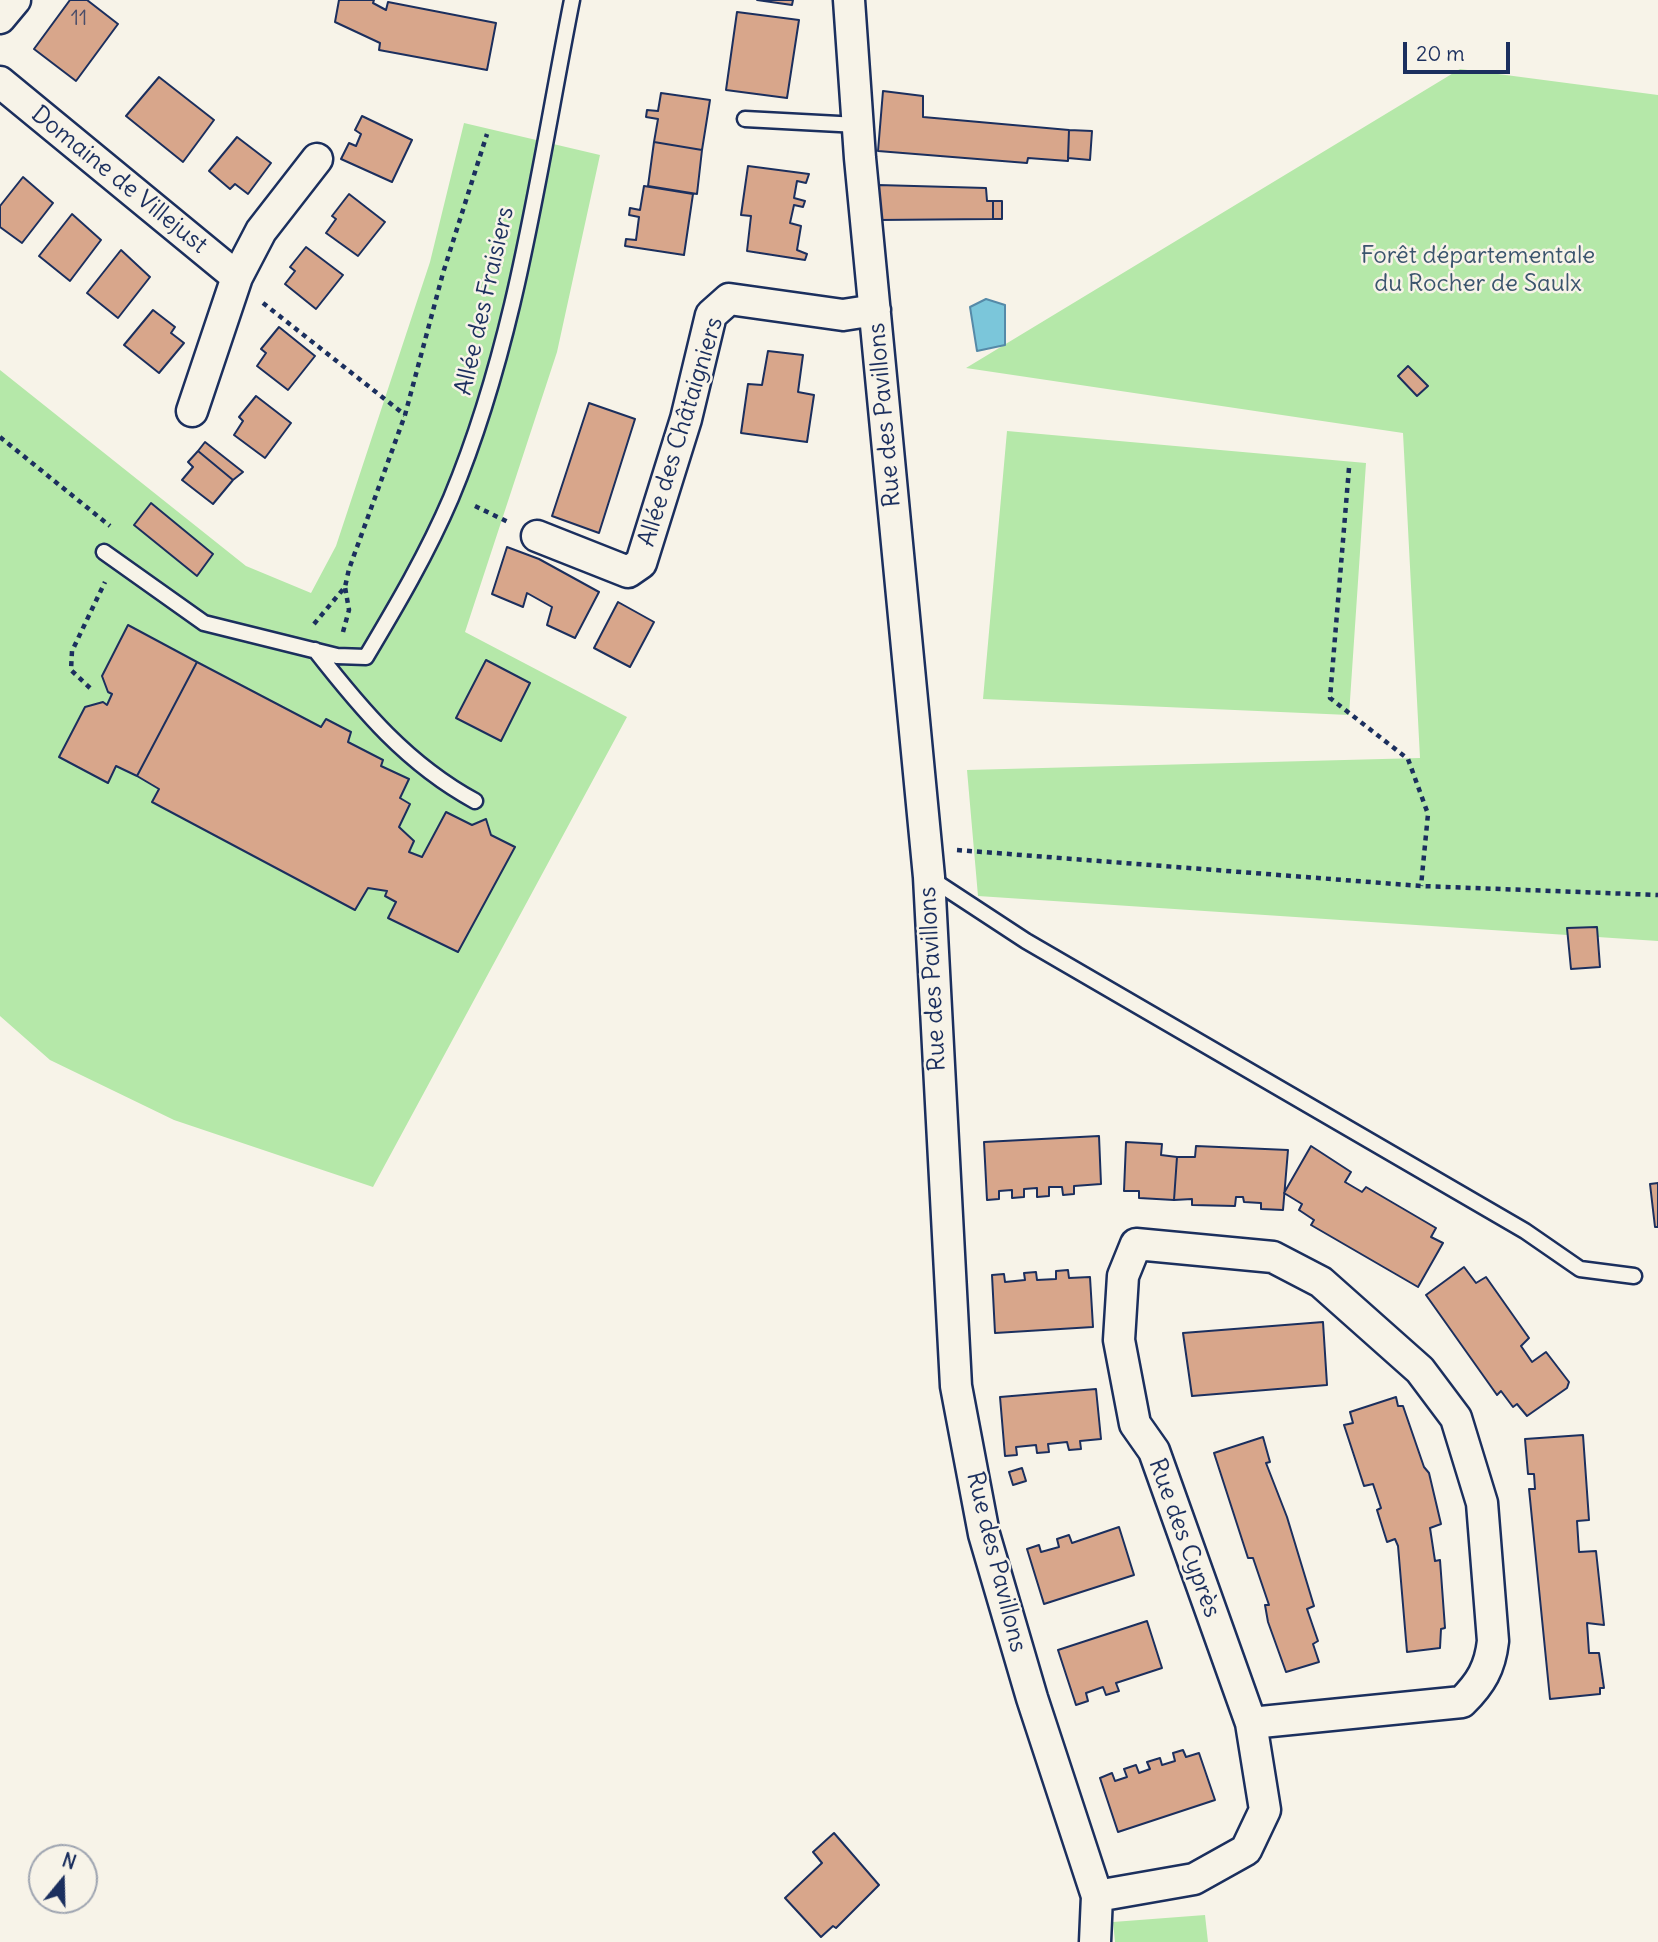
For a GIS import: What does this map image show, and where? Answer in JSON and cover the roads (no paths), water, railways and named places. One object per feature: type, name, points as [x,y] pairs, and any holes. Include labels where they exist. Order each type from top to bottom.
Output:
[{"type":"street","points":[[0,18],[15,0]]},
{"type":"street","name":"Rue des Pavillons","points":[[849,0],[858,125],[929,877],[956,1387],[984,1534],[1032,1698],[1097,1896],[1095,1942]]},
{"type":"street","name":"Domaine de Villejust","points":[[0,82],[237,277]]},
{"type":"street","points":[[192,411],[237,277],[261,231],[317,159]]},
{"type":"street","name":"Allée des Châtaigniers","points":[[537,536],[628,572],[641,563],[687,419],[711,315],[729,299],[843,315],[875,310]]},
{"type":"street","name":"Rue des Cyprès","points":[[1097,1896],[1194,1880],[1246,1850],[1265,1810],[1251,1723],[1154,1451],[1135,1424],[1119,1340],[1123,1276],[1136,1244],[1273,1257],[1321,1282],[1420,1370],[1456,1418],[1482,1503],[1493,1641],[1491,1659],[1482,1681],[1462,1702],[1251,1723]]},
{"type":"lane","name":"Allée des Fraisiers","points":[[314,649],[337,656],[366,657],[425,555],[452,496],[486,399],[511,309],[572,0]]},
{"type":"lane","points":[[745,119],[858,125]]},
{"type":"lane","points":[[110,556],[204,623],[314,649],[383,731],[438,781],[475,802]]},
{"type":"lane","points":[[929,877],[1026,941],[1525,1231],[1580,1269],[1634,1276]]},
{"type":"water","points":[[986,299],[1005,305],[1005,345],[977,351],[970,307]]},
{"type":"park label","name":"Forêt départementale du Rocher de Saulx","points":[[1478,270]]}]
